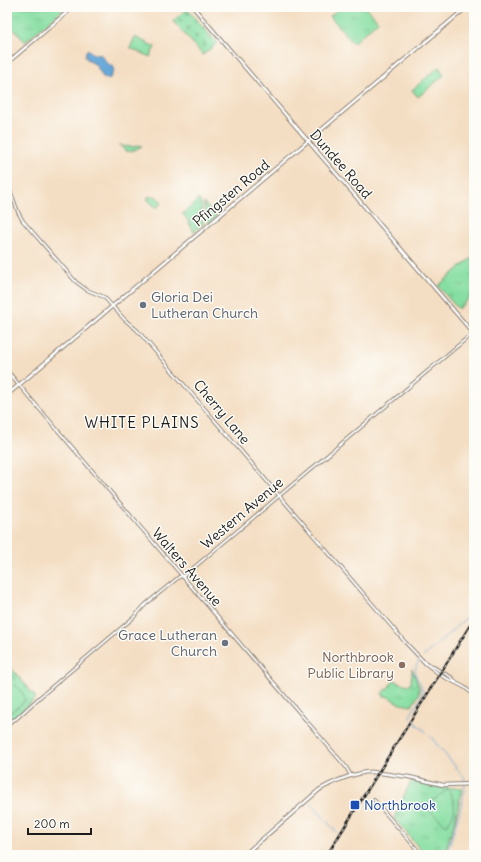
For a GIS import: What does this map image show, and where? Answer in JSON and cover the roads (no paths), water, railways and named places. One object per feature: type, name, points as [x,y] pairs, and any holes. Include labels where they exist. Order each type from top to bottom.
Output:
[{"type":"main road","points":[[7,63],[74,7]]},
{"type":"main road","name":"Dundee Road","points":[[193,7],[473,333]]},
{"type":"main road","name":"Pfingsten Road","points":[[7,395],[467,7]]},
{"type":"main road","name":"Walters Avenue","points":[[7,371],[19,385]]},
{"type":"main road","points":[[244,855],[319,790],[352,776],[373,772],[409,777],[443,785],[472,784]]},
{"type":"street","name":"Cherry Lane","points":[[7,182],[18,212],[23,221],[76,282],[87,290],[104,296],[125,320],[150,344],[405,642],[429,667],[438,674]]},
{"type":"street","name":"Western Avenue","points":[[7,725],[13,720],[16,720],[40,697],[133,618],[146,604],[169,585],[185,575],[473,333]]},
{"type":"street","name":"Walters Avenue","points":[[19,385],[346,766],[352,776]]},
{"type":"street","name":"Cherry Lane","points":[[423,660],[440,671]]},
{"type":"street","points":[[444,673],[458,684]]},
{"type":"street","points":[[442,676],[464,687],[474,695]]},
{"type":"street","points":[[374,800],[422,855]]},
{"type":"water","points":[[88,49],[93,54],[101,55],[107,63],[113,67],[114,71],[110,78],[107,79],[103,77],[96,65],[87,59],[85,56]]},
{"type":"waterway","points":[[423,657],[467,617],[474,607]]},
{"type":"waterway","points":[[410,719],[410,716],[420,700],[422,693],[422,688],[415,675],[416,667],[419,661]]},
{"type":"waterway","points":[[413,721],[426,732]]},
{"type":"waterway","points":[[430,736],[464,777],[465,783],[462,803],[446,855]]},
{"type":"waterway","points":[[311,803],[337,833]]},
{"type":"railway","points":[[327,855],[474,619]]},
{"type":"place","name":"Gloria Dei Lutheran Church","points":[[143,305]]},
{"type":"place","name":"Grace Lutheran Church","points":[[225,643]]},
{"type":"place","name":"Northbrook Public Library","points":[[402,665]]},
{"type":"place","name":"Northbrook","points":[[355,805]]},
{"type":"district","name":"WHITE PLAINS","points":[[142,422]]}]
